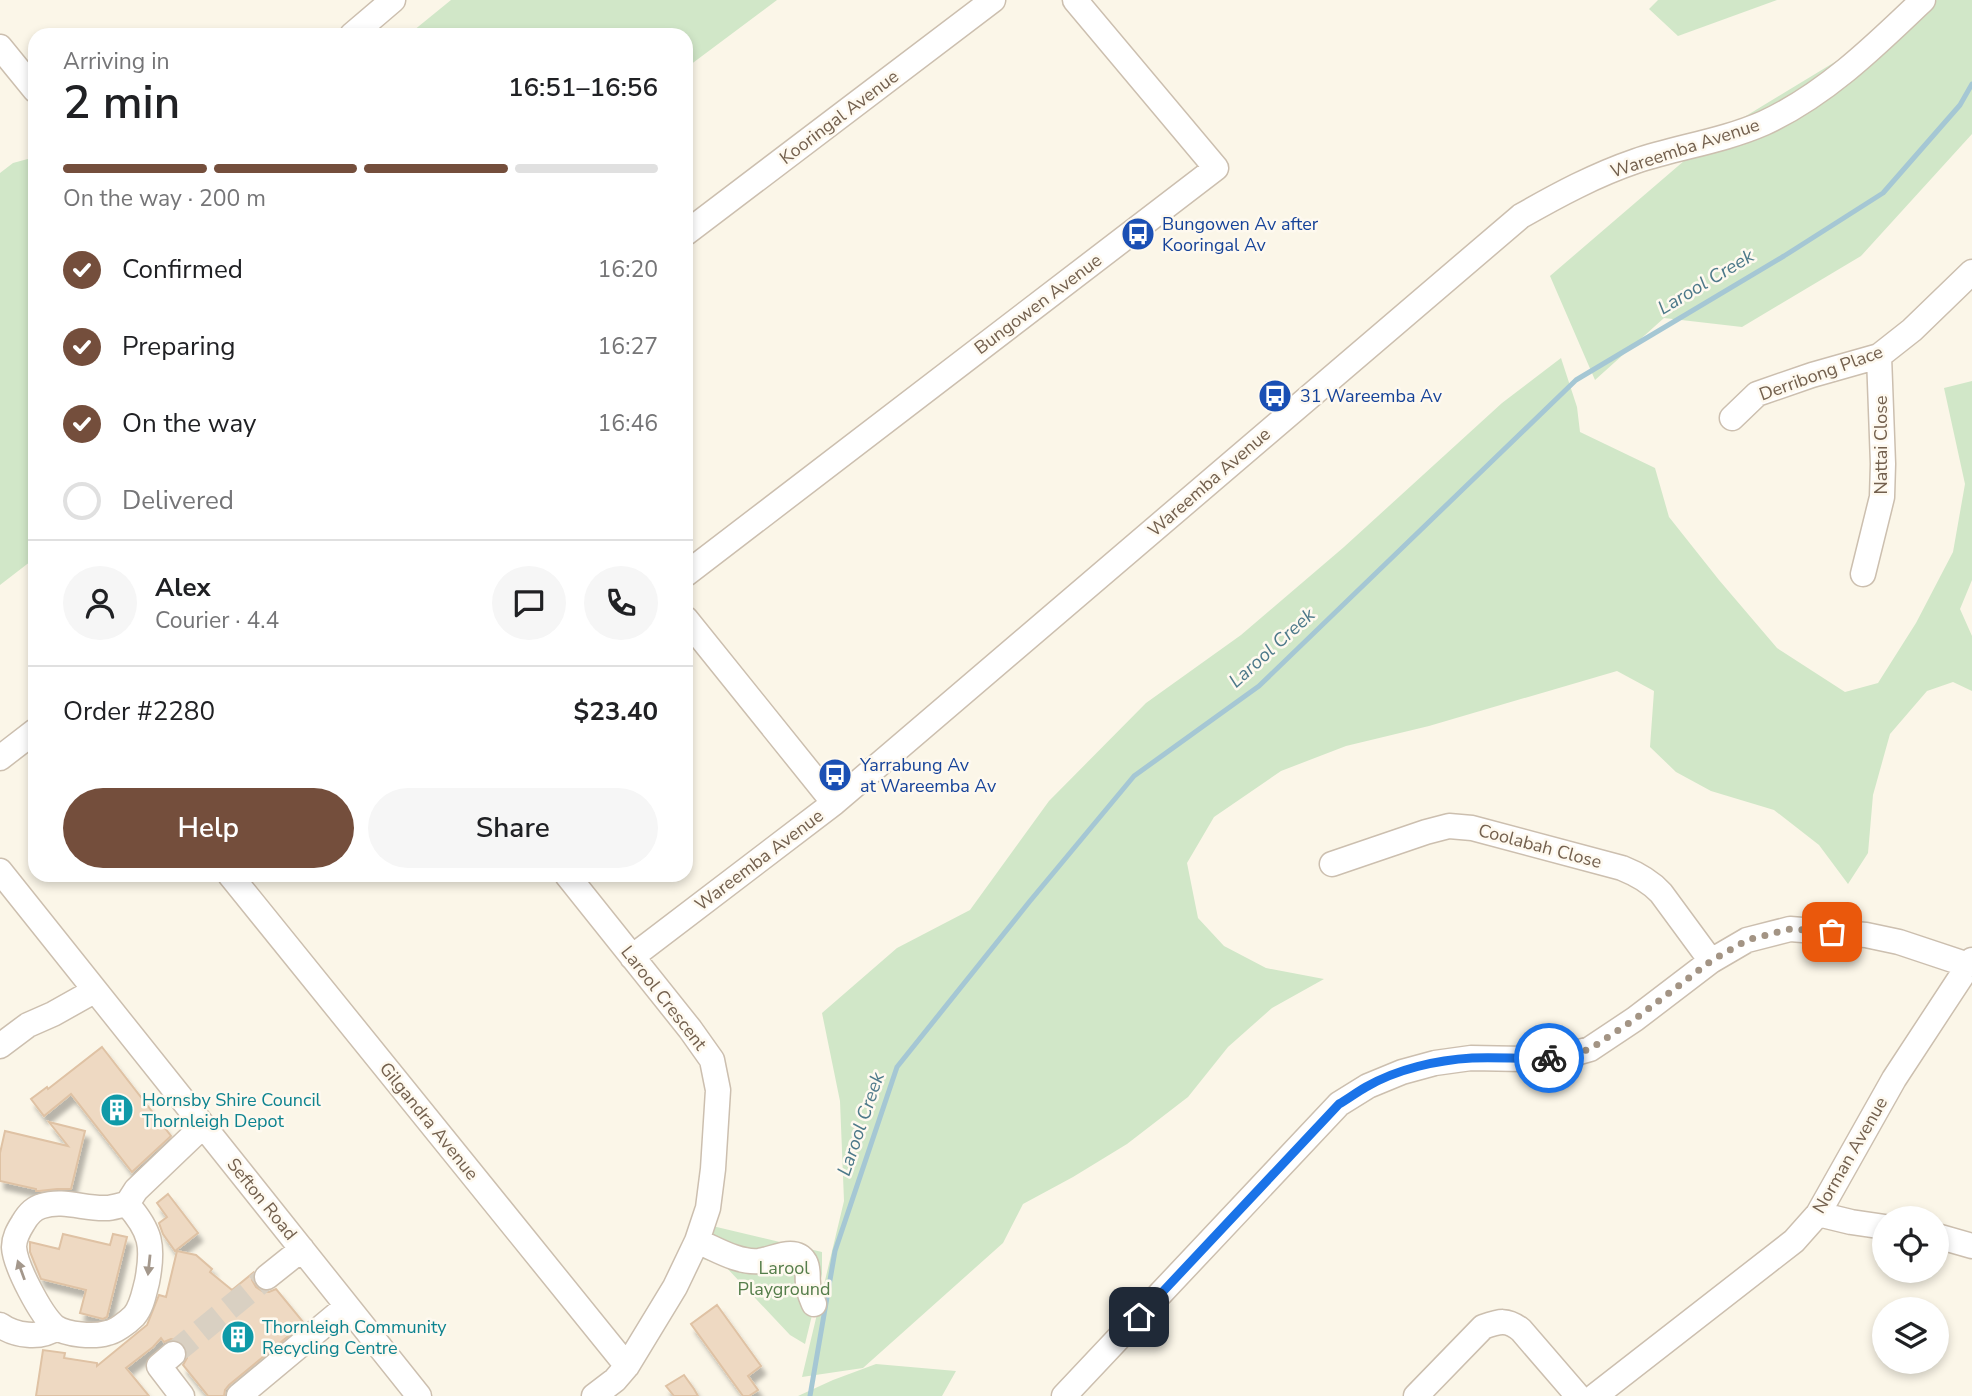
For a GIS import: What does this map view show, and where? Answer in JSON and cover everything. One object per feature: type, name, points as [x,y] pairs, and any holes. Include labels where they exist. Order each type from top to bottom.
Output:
[{"type":"street","points":[[360,28],[393,0]]},
{"type":"street","name":"Kooringal Avenue","points":[[693,228],[993,0]]},
{"type":"street","name":"Bungowen Avenue","points":[[693,569],[1216,168],[1075,0]]},
{"type":"street","name":"Wareemba Avenue","points":[[632,957],[834,803],[1521,216],[1576,185],[1624,166],[1746,130],[1788,110],[1828,85],[1923,0]]},
{"type":"street","points":[[0,47],[28,81]]},
{"type":"street","name":"Derribong Place","points":[[1732,418],[1757,394],[1880,356],[1912,330],[1972,272]]},
{"type":"street","name":"Nattai Close","points":[[1863,574],[1882,497],[1880,356]]},
{"type":"street","points":[[693,628],[834,803]]},
{"type":"street","points":[[0,758],[28,736]]},
{"type":"street","name":"Coolabah Close","points":[[1332,864],[1449,826],[1472,828],[1638,874],[1661,893],[1711,961]]},
{"type":"street","name":"Sefton Road","points":[[0,872],[419,1396]]},
{"type":"street","name":"Gilgandra Avenue","points":[[236,882],[627,1366]]},
{"type":"street","name":"Larool Crescent","points":[[573,882],[712,1060],[718,1090],[708,1208],[697,1241],[676,1287],[627,1366],[615,1380],[594,1396]]},
{"type":"street","points":[[1065,1396],[1339,1104],[1368,1086],[1402,1072],[1435,1063],[1471,1058],[1562,1057],[1590,1049],[1635,1019],[1711,961],[1747,940],[1790,929],[1866,935],[1970,962]]},
{"type":"street","name":"Norman Avenue","points":[[1595,1396],[1794,1241],[1818,1214],[1894,1079],[1970,962]]},
{"type":"street","points":[[2,1041],[94,991]]},
{"type":"street","points":[[127,1204],[148,1233],[150,1250],[143,1300],[135,1315],[109,1333],[80,1335],[56,1328],[23,1278],[14,1250],[16,1236],[28,1215],[41,1206],[62,1204],[106,1208],[127,1204],[142,1184],[203,1126]]},
{"type":"street","points":[[1818,1214],[1872,1225]]},
{"type":"street","points":[[1949,1239],[1972,1246]]},
{"type":"street","points":[[697,1241],[737,1259],[757,1261],[798,1255],[808,1269],[808,1285],[814,1304]]},
{"type":"street","points":[[267,1277],[302,1249]]},
{"type":"street","points":[[239,1396],[347,1306]]},
{"type":"street","points":[[1416,1396],[1483,1327],[1498,1322],[1511,1322],[1521,1330],[1578,1396]]},
{"type":"street","points":[[0,1325],[31,1335],[48,1334],[56,1328]]},
{"type":"street","points":[[173,1354],[159,1366],[182,1396]]},
{"type":"green space","points":[[451,0],[777,0],[693,63],[693,28],[417,28]]},
{"type":"green space","points":[[1658,0],[1777,0],[1678,36],[1649,9]]},
{"type":"green space","points":[[1937,0],[1972,0],[1972,134],[1861,256],[1742,327],[1664,318],[1595,380],[1550,276],[1713,136]]},
{"type":"green space","points":[[28,159],[28,563],[0,585],[0,173],[13,163]]},
{"type":"green space","points":[[1561,358],[1577,407],[1580,432],[1655,468],[1669,517],[1719,580],[1777,648],[1845,692],[1878,683],[1916,623],[1953,552],[1965,484],[1944,388],[1972,381],[1972,580],[1960,609],[1972,636],[1972,691],[1953,682],[1927,691],[1890,734],[1873,795],[1868,853],[1848,884],[1819,845],[1774,810],[1711,791],[1676,772],[1650,747],[1654,691],[1617,671],[1429,726],[1346,746],[1281,771],[1214,817],[1187,863],[1198,918],[1224,946],[1266,968],[1324,979],[1272,1008],[1228,1047],[1188,1097],[1127,1144],[1023,1204],[1003,1243],[863,1368],[802,1377],[844,1201],[840,1101],[822,1013],[897,948],[970,910],[1049,801],[1146,703],[1241,635],[1344,547],[1502,403]]},
{"type":"green space","name":"Larool Playground","points":[[704,1224],[822,1252],[822,1274],[805,1344],[790,1335],[725,1266],[690,1255]]},
{"type":"green space","points":[[876,1364],[956,1371],[942,1396],[798,1396],[833,1380]]},
{"type":"building","name":"Hornsby Shire Council Thornleigh Depot","points":[[102,1047],[171,1136],[132,1172],[71,1094],[44,1116],[31,1099]]},
{"type":"building","points":[[49,1122],[85,1131],[71,1189],[36,1191],[0,1181],[0,1153],[5,1131],[68,1146]]},
{"type":"building","points":[[168,1194],[198,1233],[175,1251],[159,1223],[167,1217],[157,1203]]},
{"type":"building","points":[[63,1234],[110,1245],[113,1234],[127,1237],[107,1317],[103,1319],[80,1313],[86,1290],[41,1279],[30,1252],[30,1242],[59,1249]]},
{"type":"building","points":[[177,1251],[196,1255],[212,1269],[210,1272],[232,1290],[253,1273],[252,1280],[256,1287],[269,1292],[276,1289],[304,1323],[229,1385],[224,1396],[208,1396],[183,1365],[187,1358],[185,1345],[171,1339],[164,1342],[161,1338],[126,1368],[149,1396],[36,1396],[43,1350],[65,1353],[64,1358],[97,1363],[97,1366],[147,1325],[159,1295],[166,1297]]},
{"type":"building","points":[[717,1305],[761,1366],[748,1376],[758,1390],[749,1396],[743,1396],[691,1324]]},
{"type":"building","points":[[684,1375],[698,1396],[674,1396],[666,1386]]},
{"type":"waterway","name":"Larool Creek","points":[[810,1396],[835,1251],[897,1067],[1134,776],[1259,686],[1576,380],[1784,256],[1883,193],[1960,105],[1972,84]]},
{"type":"tunnel","points":[[173,1354],[267,1277]]},
{"type":"way so far","points":[[1549,1058],[1590,1049],[1635,1019],[1711,961],[1747,940],[1790,929],[1832,932]]},
{"type":"place","name":"Bungowen Av after Kooringal Av","points":[[1138,234]]},
{"type":"place","name":"31 Wareemba Av","points":[[1275,396]]},
{"type":"place","name":"Yarrabung Av at Wareemba Av","points":[[835,775]]},
{"type":"place","name":"Hornsby Shire Council Thornleigh Depot","points":[[117,1110]]},
{"type":"place","name":"Thornleigh Community Recycling Centre","points":[[238,1337]]},
{"type":"route","points":[[1139,1317],[1339,1104],[1368,1086],[1402,1072],[1435,1063],[1471,1058],[1549,1058]]}]
